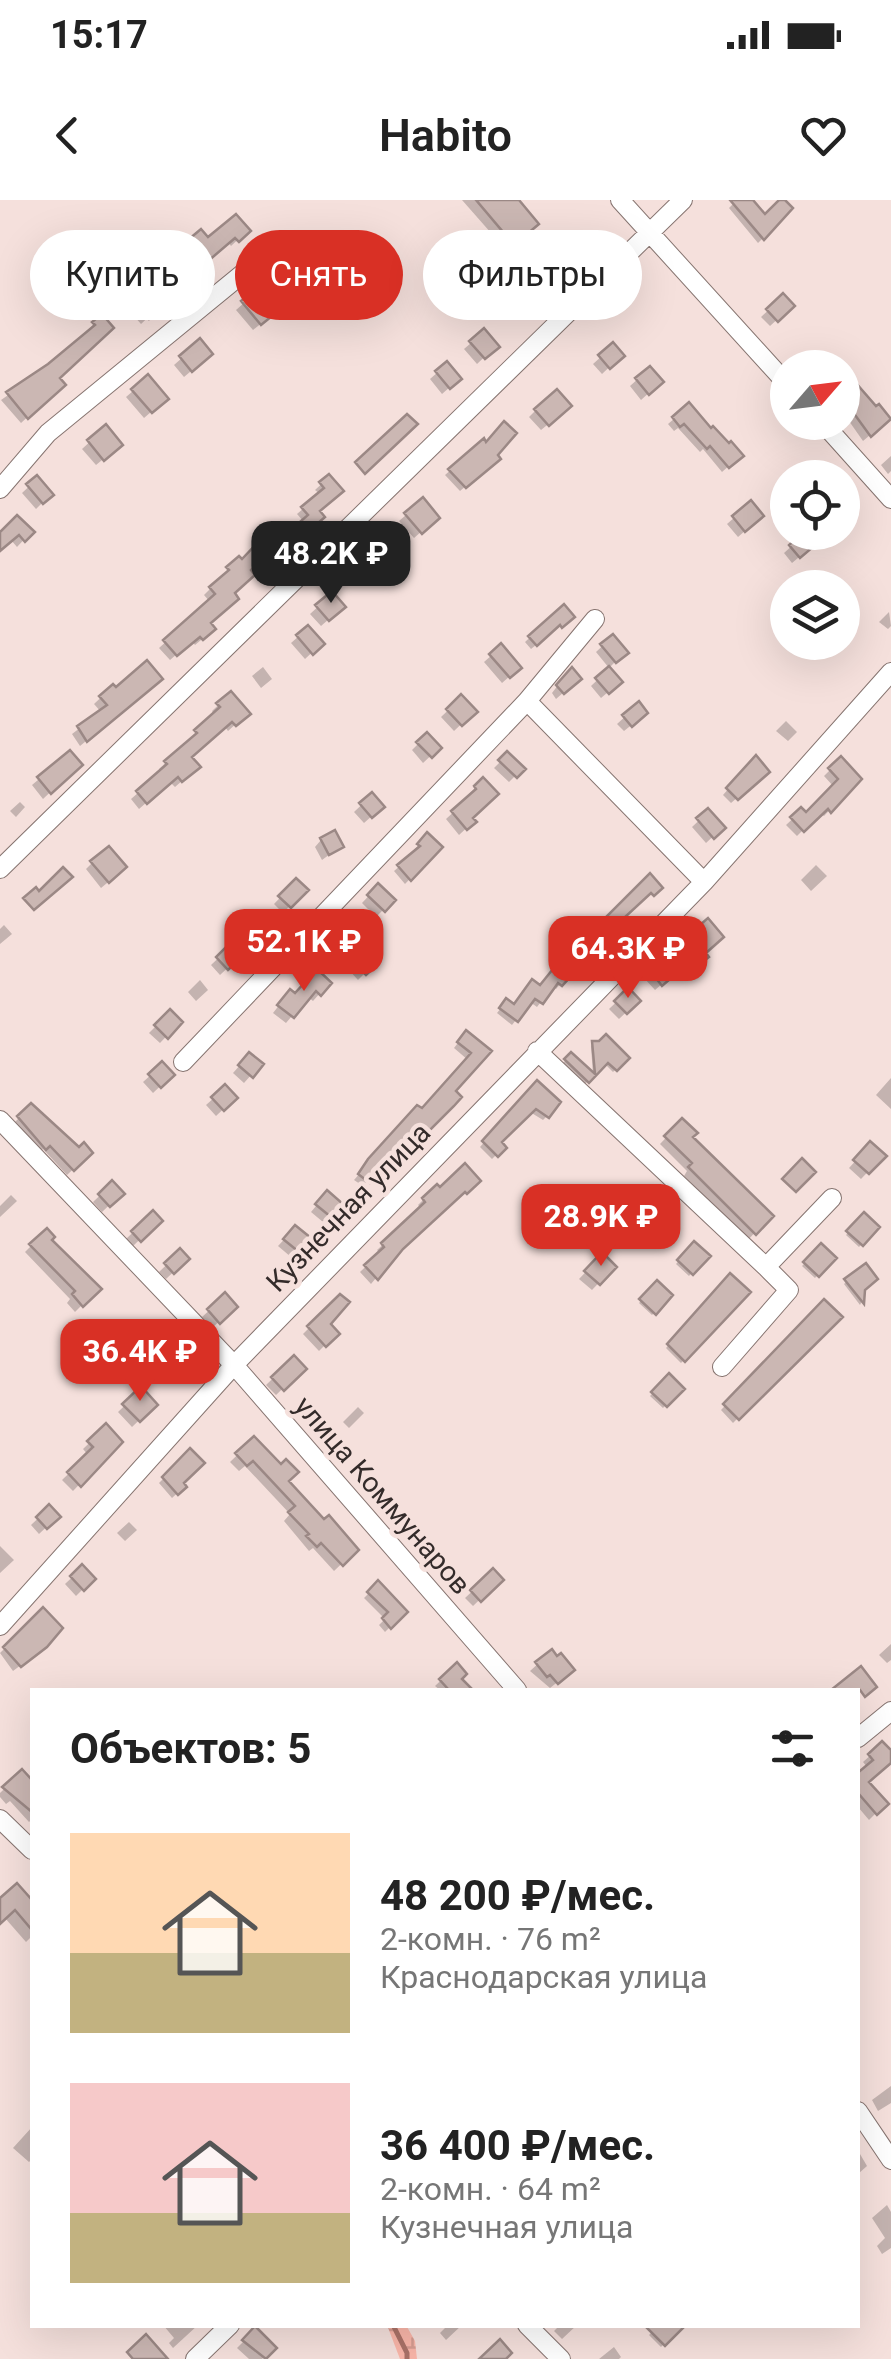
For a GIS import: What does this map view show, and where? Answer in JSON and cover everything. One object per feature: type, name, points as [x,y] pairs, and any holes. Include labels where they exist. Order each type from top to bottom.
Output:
[{"type":"street","points":[[620,200],[770,365]]},
{"type":"street","points":[[0,869],[683,200]]},
{"type":"street","points":[[0,489],[48,433],[235,280]]},
{"type":"street","points":[[838,440],[891,499]]},
{"type":"street","points":[[183,1062],[526,701],[595,619]]},
{"type":"street","name":"Кузнечная улица","points":[[0,1626],[234,1365],[704,882],[891,672]]},
{"type":"street","points":[[526,701],[704,882]]},
{"type":"street","points":[[537,1051],[789,1290],[722,1367]]},
{"type":"street","name":"улица Коммунаров","points":[[0,1120],[234,1365],[515,1688]]},
{"type":"street","points":[[766,1266],[832,1198]]},
{"type":"street","points":[[860,1736],[891,1711]]},
{"type":"street","points":[[0,1820],[30,1848]]},
{"type":"street","points":[[860,2114],[891,2160]]},
{"type":"street","points":[[194,2359],[227,2328]]},
{"type":"street","points":[[530,2328],[561,2359]]},
{"type":"green space","points":[[388,2328],[408,2328],[415,2341],[417,2359],[400,2359]]},
{"type":"building","points":[[476,200],[519,200],[539,224],[532,230],[501,230]]},
{"type":"building","points":[[730,200],[753,200],[765,214],[779,200],[793,208],[764,240]]},
{"type":"building","points":[[236,214],[250,230],[235,230],[235,238],[215,255],[215,231]]},
{"type":"building","points":[[783,293],[795,306],[778,322],[766,309]]},
{"type":"building","points":[[107,320],[114,328],[60,378],[66,385],[28,419],[6,392],[48,364],[95,325],[92,322]]},
{"type":"building","points":[[484,328],[500,347],[485,359],[469,341]]},
{"type":"building","points":[[200,338],[213,354],[192,372],[179,356]]},
{"type":"building","points":[[613,342],[625,356],[610,369],[598,355]]},
{"type":"building","points":[[447,361],[462,379],[450,389],[435,371]]},
{"type":"building","points":[[650,366],[664,382],[649,395],[635,378]]},
{"type":"building","points":[[148,374],[169,399],[152,413],[131,389]]},
{"type":"building","points":[[860,388],[891,419],[871,437],[860,422]]},
{"type":"building","points":[[557,389],[572,406],[549,426],[534,409]]},
{"type":"building","points":[[689,402],[711,428],[731,441],[744,456],[729,468],[710,446],[707,449],[672,417]]},
{"type":"building","points":[[407,414],[418,424],[365,474],[355,462]]},
{"type":"building","points":[[504,421],[517,433],[498,455],[501,459],[466,488],[448,469],[484,438],[486,442]]},
{"type":"building","points":[[106,424],[123,445],[104,461],[87,440]]},
{"type":"building","points":[[329,474],[344,491],[320,511],[325,517],[310,530],[314,534],[296,549],[285,535],[308,515],[301,507],[324,488],[319,482]]},
{"type":"building","points":[[37,475],[54,495],[43,504],[26,484]]},
{"type":"building","points":[[423,497],[440,518],[422,534],[404,513]]},
{"type":"building","points":[[751,500],[764,516],[745,532],[732,516]]},
{"type":"building","points":[[17,515],[35,532],[25,542],[19,535],[0,551],[0,532]]},
{"type":"building","points":[[382,538],[394,553],[378,567],[365,552]]},
{"type":"building","points":[[261,539],[271,548],[251,570],[255,575],[235,593],[239,599],[211,623],[216,629],[177,656],[163,640],[215,594],[209,587],[229,570],[226,567],[239,556],[242,559]]},
{"type":"building","points":[[793,550],[809,550],[800,558]]},
{"type":"building","points":[[332,591],[346,607],[329,621],[315,605]]},
{"type":"building","points":[[564,604],[575,617],[537,646],[528,636]]},
{"type":"building","points":[[308,625],[325,644],[313,655],[296,635]]},
{"type":"building","points":[[613,634],[629,653],[616,663],[600,644]]},
{"type":"building","points":[[501,643],[522,668],[510,678],[489,654]]},
{"type":"building","points":[[147,660],[163,679],[87,742],[77,726],[107,705],[99,696]]},
{"type":"building","points":[[609,666],[623,682],[609,694],[595,678]]},
{"type":"building","points":[[572,667],[582,679],[564,694],[556,685]]},
{"type":"building","points":[[231,691],[251,714],[236,726],[232,722],[192,757],[201,767],[182,782],[178,777],[147,804],[136,791],[197,733],[194,730],[220,707],[216,703]]},
{"type":"building","points":[[461,694],[478,712],[462,726],[446,709]]},
{"type":"building","points":[[639,701],[648,713],[632,727],[622,715]]},
{"type":"building","points":[[427,732],[442,748],[432,758],[416,742]]},
{"type":"building","points":[[70,750],[83,765],[51,794],[37,777]]},
{"type":"building","points":[[507,751],[526,769],[517,778],[498,760]]},
{"type":"building","points":[[756,755],[770,772],[738,800],[726,788]]},
{"type":"building","points":[[841,756],[862,779],[831,813],[828,809],[804,832],[790,817],[801,807],[806,812],[838,779],[828,768]]},
{"type":"building","points":[[483,777],[499,794],[473,818],[477,822],[467,830],[451,811],[476,789],[474,786]]},
{"type":"building","points":[[372,792],[385,807],[372,818],[359,803]]},
{"type":"building","points":[[708,808],[726,828],[714,839],[696,818]]},
{"type":"building","points":[[335,830],[344,847],[329,855],[320,838]]},
{"type":"building","points":[[427,832],[443,847],[411,881],[397,865],[420,846],[417,844]]},
{"type":"building","points":[[109,846],[127,867],[109,883],[90,861]]},
{"type":"building","points":[[63,867],[73,877],[34,910],[23,898],[36,887],[39,891]]},
{"type":"building","points":[[650,873],[663,888],[654,896],[651,893],[625,917],[595,951],[584,939]]},
{"type":"building","points":[[296,878],[309,890],[291,908],[278,896]]},
{"type":"building","points":[[378,883],[396,900],[385,912],[367,895]]},
{"type":"building","points":[[260,914],[277,930],[266,941],[250,925]]},
{"type":"building","points":[[708,918],[724,937],[706,953],[709,957],[697,966],[692,960],[662,986],[649,969]]},
{"type":"building","points":[[230,943],[242,957],[228,970],[216,957]]},
{"type":"building","points":[[365,949],[379,963],[366,975],[352,961]]},
{"type":"building","points":[[557,964],[571,976],[562,986],[558,983],[543,1004],[535,999],[518,1022],[499,1008],[506,998],[514,1004],[532,979],[540,985]]},
{"type":"building","points":[[317,969],[332,983],[321,996],[316,991],[294,1018],[277,1005],[290,989],[295,993]]},
{"type":"building","points":[[628,987],[641,1001],[627,1014],[614,1001]]},
{"type":"building","points":[[170,1009],[183,1022],[168,1039],[154,1025]]},
{"type":"building","points":[[466,1030],[492,1051],[456,1091],[462,1097],[454,1106],[424,1136],[419,1131],[395,1159],[390,1155],[370,1183],[358,1174],[368,1159],[417,1105],[422,1108],[471,1053],[457,1042]]},
{"type":"building","points":[[606,1034],[630,1058],[617,1071],[608,1063],[589,1083],[564,1059],[571,1052],[595,1074],[592,1041],[599,1041]]},
{"type":"building","points":[[249,1052],[264,1064],[253,1078],[238,1065]]},
{"type":"building","points":[[162,1061],[175,1075],[161,1088],[148,1074]]},
{"type":"building","points":[[537,1080],[561,1102],[549,1118],[536,1109],[502,1142],[507,1148],[498,1157],[482,1141]]},
{"type":"building","points":[[225,1084],[238,1098],[224,1111],[211,1097]]},
{"type":"building","points":[[31,1103],[79,1147],[84,1142],[93,1153],[74,1171],[50,1146],[46,1150],[17,1116]]},
{"type":"building","points":[[682,1118],[698,1133],[693,1137],[774,1216],[756,1235],[688,1167],[692,1163],[664,1136]]},
{"type":"building","points":[[870,1141],[887,1156],[869,1174],[853,1160]]},
{"type":"building","points":[[802,1158],[816,1172],[796,1192],[782,1179]]},
{"type":"building","points":[[465,1163],[481,1181],[403,1249],[378,1280],[364,1265],[384,1247],[381,1243],[425,1202],[422,1198]]},
{"type":"building","points":[[112,1180],[125,1194],[110,1207],[98,1194]]},
{"type":"building","points":[[327,1190],[343,1204],[331,1217],[315,1204]]},
{"type":"building","points":[[587,1202],[602,1216],[583,1237],[568,1223]]},
{"type":"building","points":[[153,1210],[163,1221],[141,1242],[131,1231]]},
{"type":"building","points":[[864,1212],[880,1227],[863,1246],[846,1231]]},
{"type":"building","points":[[295,1225],[311,1238],[299,1252],[283,1239]]},
{"type":"building","points":[[47,1228],[55,1237],[52,1240],[102,1289],[83,1307],[72,1294],[75,1291],[29,1244]]},
{"type":"building","points":[[694,1241],[711,1256],[693,1275],[677,1260]]},
{"type":"building","points":[[821,1243],[837,1258],[819,1277],[803,1262]]},
{"type":"building","points":[[180,1248],[190,1259],[174,1274],[164,1263]]},
{"type":"building","points":[[602,1252],[617,1267],[600,1285],[584,1271]]},
{"type":"building","points":[[866,1263],[878,1279],[865,1290],[864,1304],[844,1279]]},
{"type":"building","points":[[730,1273],[751,1292],[685,1362],[667,1344]]},
{"type":"building","points":[[657,1280],[673,1295],[656,1315],[639,1299]]},
{"type":"building","points":[[225,1292],[238,1307],[220,1324],[207,1309]]},
{"type":"building","points":[[340,1294],[350,1302],[331,1324],[340,1334],[326,1347],[307,1326]]},
{"type":"building","points":[[824,1299],[843,1317],[739,1420],[723,1404]]},
{"type":"building","points":[[294,1355],[307,1369],[284,1391],[271,1377]]},
{"type":"building","points":[[669,1373],[685,1389],[667,1407],[651,1392]]},
{"type":"building","points":[[141,1386],[158,1405],[140,1422],[122,1404]]},
{"type":"building","points":[[106,1423],[123,1442],[81,1487],[67,1472],[93,1447],[87,1441]]},
{"type":"building","points":[[254,1436],[281,1464],[286,1459],[299,1472],[289,1481],[324,1519],[329,1515],[359,1550],[343,1566],[321,1543],[317,1547],[306,1536],[309,1534],[288,1512],[295,1506],[253,1461],[247,1466],[235,1453]]},
{"type":"building","points":[[190,1448],[205,1463],[184,1483],[187,1487],[178,1495],[162,1477]]},
{"type":"building","points":[[49,1504],[61,1517],[47,1529],[36,1517]]},
{"type":"building","points":[[82,1564],[96,1579],[84,1591],[70,1576]]},
{"type":"building","points":[[493,1568],[504,1580],[481,1602],[470,1590]]},
{"type":"building","points":[[378,1580],[408,1612],[391,1629],[382,1618],[388,1612],[367,1592]]},
{"type":"building","points":[[43,1607],[63,1628],[47,1647],[21,1667],[3,1647]]},
{"type":"building","points":[[552,1649],[557,1656],[561,1653],[575,1670],[558,1684],[535,1662]]},
{"type":"building","points":[[457,1662],[467,1674],[462,1679],[471,1688],[447,1688],[439,1679]]},
{"type":"building","points":[[861,1666],[877,1687],[865,1697],[860,1688],[834,1688]]},
{"type":"building","points":[[882,1741],[891,1750],[891,1763],[869,1782],[889,1804],[877,1815],[860,1795],[860,1771],[873,1760],[868,1754]]},
{"type":"building","points":[[22,1769],[30,1778],[30,1810],[2,1787]]},
{"type":"building","points":[[17,1883],[30,1898],[30,1928],[15,1910],[0,1924],[0,1898]]},
{"type":"building","points":[[257,2328],[277,2348],[266,2359],[242,2340]]},
{"type":"building","points":[[647,2328],[683,2328],[665,2346]]},
{"type":"building","points":[[146,2334],[168,2359],[133,2359],[127,2352]]},
{"type":"building","points":[[500,2339],[512,2353],[506,2359],[479,2359]]},
{"type":"waterway","points":[[394,2328],[407,2359]]}]
